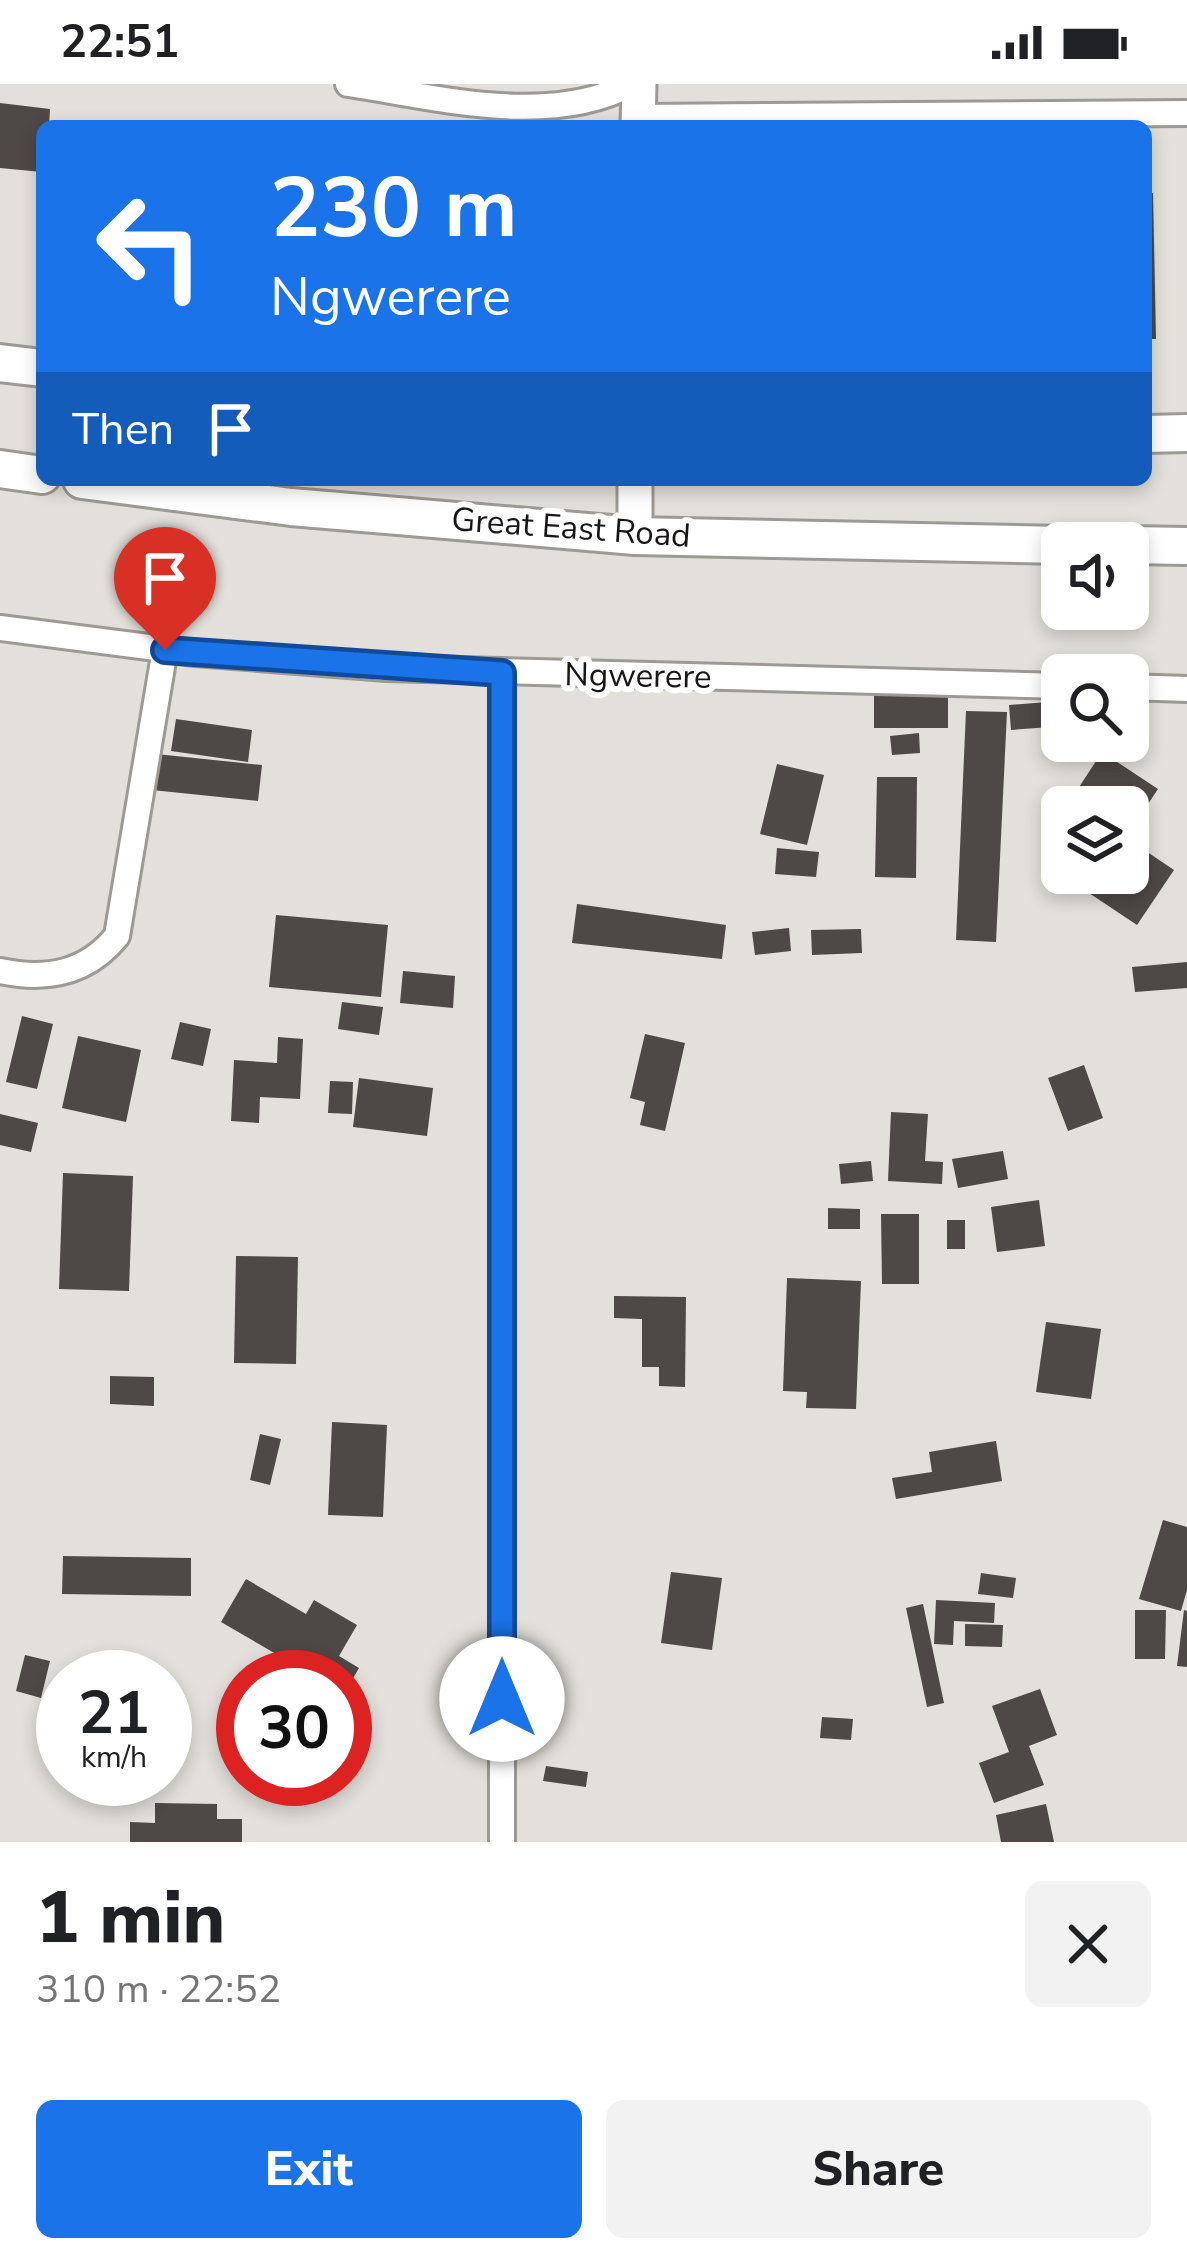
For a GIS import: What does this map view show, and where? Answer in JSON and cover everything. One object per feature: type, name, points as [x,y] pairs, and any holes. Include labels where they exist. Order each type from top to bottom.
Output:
[{"type":"main road","points":[[0,363],[36,367]]},
{"type":"main road","points":[[1152,434],[1187,433]]},
{"type":"main road","points":[[0,470],[36,474]]},
{"type":"main road","name":"Great East Road","points":[[128,486],[290,507],[635,536],[1041,545]]},
{"type":"main road","points":[[1149,545],[1187,546]]},
{"type":"street","points":[[348,84],[524,105],[1187,113]]},
{"type":"street","points":[[635,486],[635,536]]},
{"type":"street","name":"Ngwerere","points":[[0,628],[165,650],[502,673],[1041,686]]},
{"type":"street","points":[[0,971],[62,973],[97,961],[117,936],[165,650]]},
{"type":"street","points":[[502,673],[502,1842]]},
{"type":"street","points":[[1149,688],[1187,689]]},
{"type":"building","points":[[0,103],[50,109],[49,120],[36,120],[36,171],[0,168]]},
{"type":"building","points":[[1153,193],[1156,339],[1152,339]]},
{"type":"building","points":[[948,691],[948,728],[874,728],[874,692]]},
{"type":"building","points":[[1041,703],[1041,728],[1011,730],[1009,705]]},
{"type":"building","points":[[966,711],[1007,712],[996,942],[956,940]]},
{"type":"building","points":[[176,719],[252,730],[248,762],[171,751]]},
{"type":"building","points":[[919,733],[920,753],[892,755],[890,736]]},
{"type":"building","points":[[156,754],[262,765],[258,801],[152,790]]},
{"type":"building","points":[[1095,762],[1117,762],[1158,789],[1149,802],[1149,786],[1080,786]]},
{"type":"building","points":[[777,764],[824,775],[807,845],[760,834]]},
{"type":"building","points":[[877,777],[917,777],[916,878],[875,877]]},
{"type":"building","points":[[777,848],[819,852],[816,877],[775,874]]},
{"type":"building","points":[[1149,853],[1174,870],[1137,925],[1090,894],[1149,894]]},
{"type":"building","points":[[577,904],[726,925],[722,959],[572,943]]},
{"type":"building","points":[[276,915],[388,925],[381,997],[269,987]]},
{"type":"building","points":[[789,928],[791,951],[755,955],[752,932]]},
{"type":"building","points":[[861,929],[862,953],[812,955],[811,930]]},
{"type":"building","points":[[1187,962],[1187,988],[1135,992],[1132,967]]},
{"type":"building","points":[[403,971],[455,976],[453,1008],[400,1003]]},
{"type":"building","points":[[342,1002],[383,1007],[379,1035],[338,1029]]},
{"type":"building","points":[[22,1016],[53,1024],[37,1089],[6,1082]]},
{"type":"building","points":[[180,1022],[211,1029],[203,1066],[171,1059]]},
{"type":"building","points":[[645,1034],[685,1043],[665,1131],[640,1125],[645,1102],[630,1098]]},
{"type":"building","points":[[78,1036],[141,1050],[126,1122],[62,1108]]},
{"type":"building","points":[[278,1037],[303,1039],[300,1099],[260,1097],[259,1123],[231,1121],[234,1060],[277,1063]]},
{"type":"building","points":[[1084,1065],[1103,1118],[1068,1131],[1048,1078]]},
{"type":"building","points":[[359,1078],[433,1088],[427,1136],[353,1127]]},
{"type":"building","points":[[330,1081],[353,1082],[352,1114],[328,1113]]},
{"type":"building","points":[[891,1112],[928,1114],[925,1161],[943,1162],[942,1184],[888,1181]]},
{"type":"building","points":[[0,1114],[38,1123],[31,1152],[0,1145]]},
{"type":"building","points":[[1003,1151],[1008,1179],[958,1188],[952,1159]]},
{"type":"building","points":[[871,1161],[873,1181],[841,1184],[839,1164]]},
{"type":"building","points":[[63,1173],[133,1176],[129,1291],[59,1289]]},
{"type":"building","points":[[1039,1200],[1045,1246],[997,1252],[991,1207]]},
{"type":"building","points":[[828,1208],[860,1209],[860,1229],[828,1229]]},
{"type":"building","points":[[881,1214],[919,1214],[919,1284],[882,1284]]},
{"type":"building","points":[[947,1220],[965,1220],[965,1249],[947,1249]]},
{"type":"building","points":[[236,1256],[298,1257],[296,1364],[234,1363]]},
{"type":"building","points":[[787,1278],[861,1281],[856,1409],[806,1408],[807,1392],[783,1391]]},
{"type":"building","points":[[614,1296],[686,1297],[685,1387],[659,1386],[659,1367],[642,1367],[642,1319],[614,1318]]},
{"type":"building","points":[[1046,1322],[1101,1329],[1091,1399],[1036,1392]]},
{"type":"building","points":[[110,1376],[154,1377],[154,1406],[110,1404]]},
{"type":"building","points":[[332,1422],[387,1425],[383,1517],[328,1515]]},
{"type":"building","points":[[260,1434],[281,1439],[270,1485],[250,1480]]},
{"type":"building","points":[[996,1441],[1002,1481],[896,1499],[892,1478],[932,1472],[929,1452]]},
{"type":"building","points":[[1163,1520],[1187,1527],[1187,1590],[1181,1611],[1139,1599]]},
{"type":"building","points":[[63,1556],[191,1558],[191,1596],[62,1594]]},
{"type":"building","points":[[671,1572],[722,1578],[712,1650],[661,1643]]},
{"type":"building","points":[[981,1573],[1016,1578],[1013,1598],[978,1594]]},
{"type":"building","points":[[246,1579],[306,1614],[314,1600],[357,1625],[342,1650],[269,1650],[221,1622]]},
{"type":"building","points":[[936,1600],[995,1603],[994,1623],[954,1621],[953,1645],[934,1644]]},
{"type":"building","points":[[923,1604],[944,1703],[927,1707],[906,1608]]},
{"type":"building","points":[[1135,1610],[1166,1610],[1165,1659],[1135,1659]]},
{"type":"building","points":[[1187,1611],[1187,1667],[1177,1666]]},
{"type":"building","points":[[965,1624],[1003,1625],[1002,1647],[965,1646]]},
{"type":"building","points":[[25,1655],[36,1658],[36,1697],[16,1691]]},
{"type":"building","points":[[1040,1689],[1057,1735],[1029,1746],[1044,1785],[994,1803],[979,1763],[1009,1752],[992,1706]]},
{"type":"building","points":[[822,1717],[853,1719],[851,1740],[820,1738]]},
{"type":"building","points":[[546,1766],[588,1772],[586,1787],[543,1781]]},
{"type":"building","points":[[216,1804],[217,1819],[242,1819],[242,1842],[130,1842],[130,1822],[155,1823],[155,1806]]},
{"type":"building","points":[[1046,1804],[1054,1842],[1001,1842],[996,1815]]},
{"type":"route","points":[[165,650],[502,673],[502,1699]]}]
